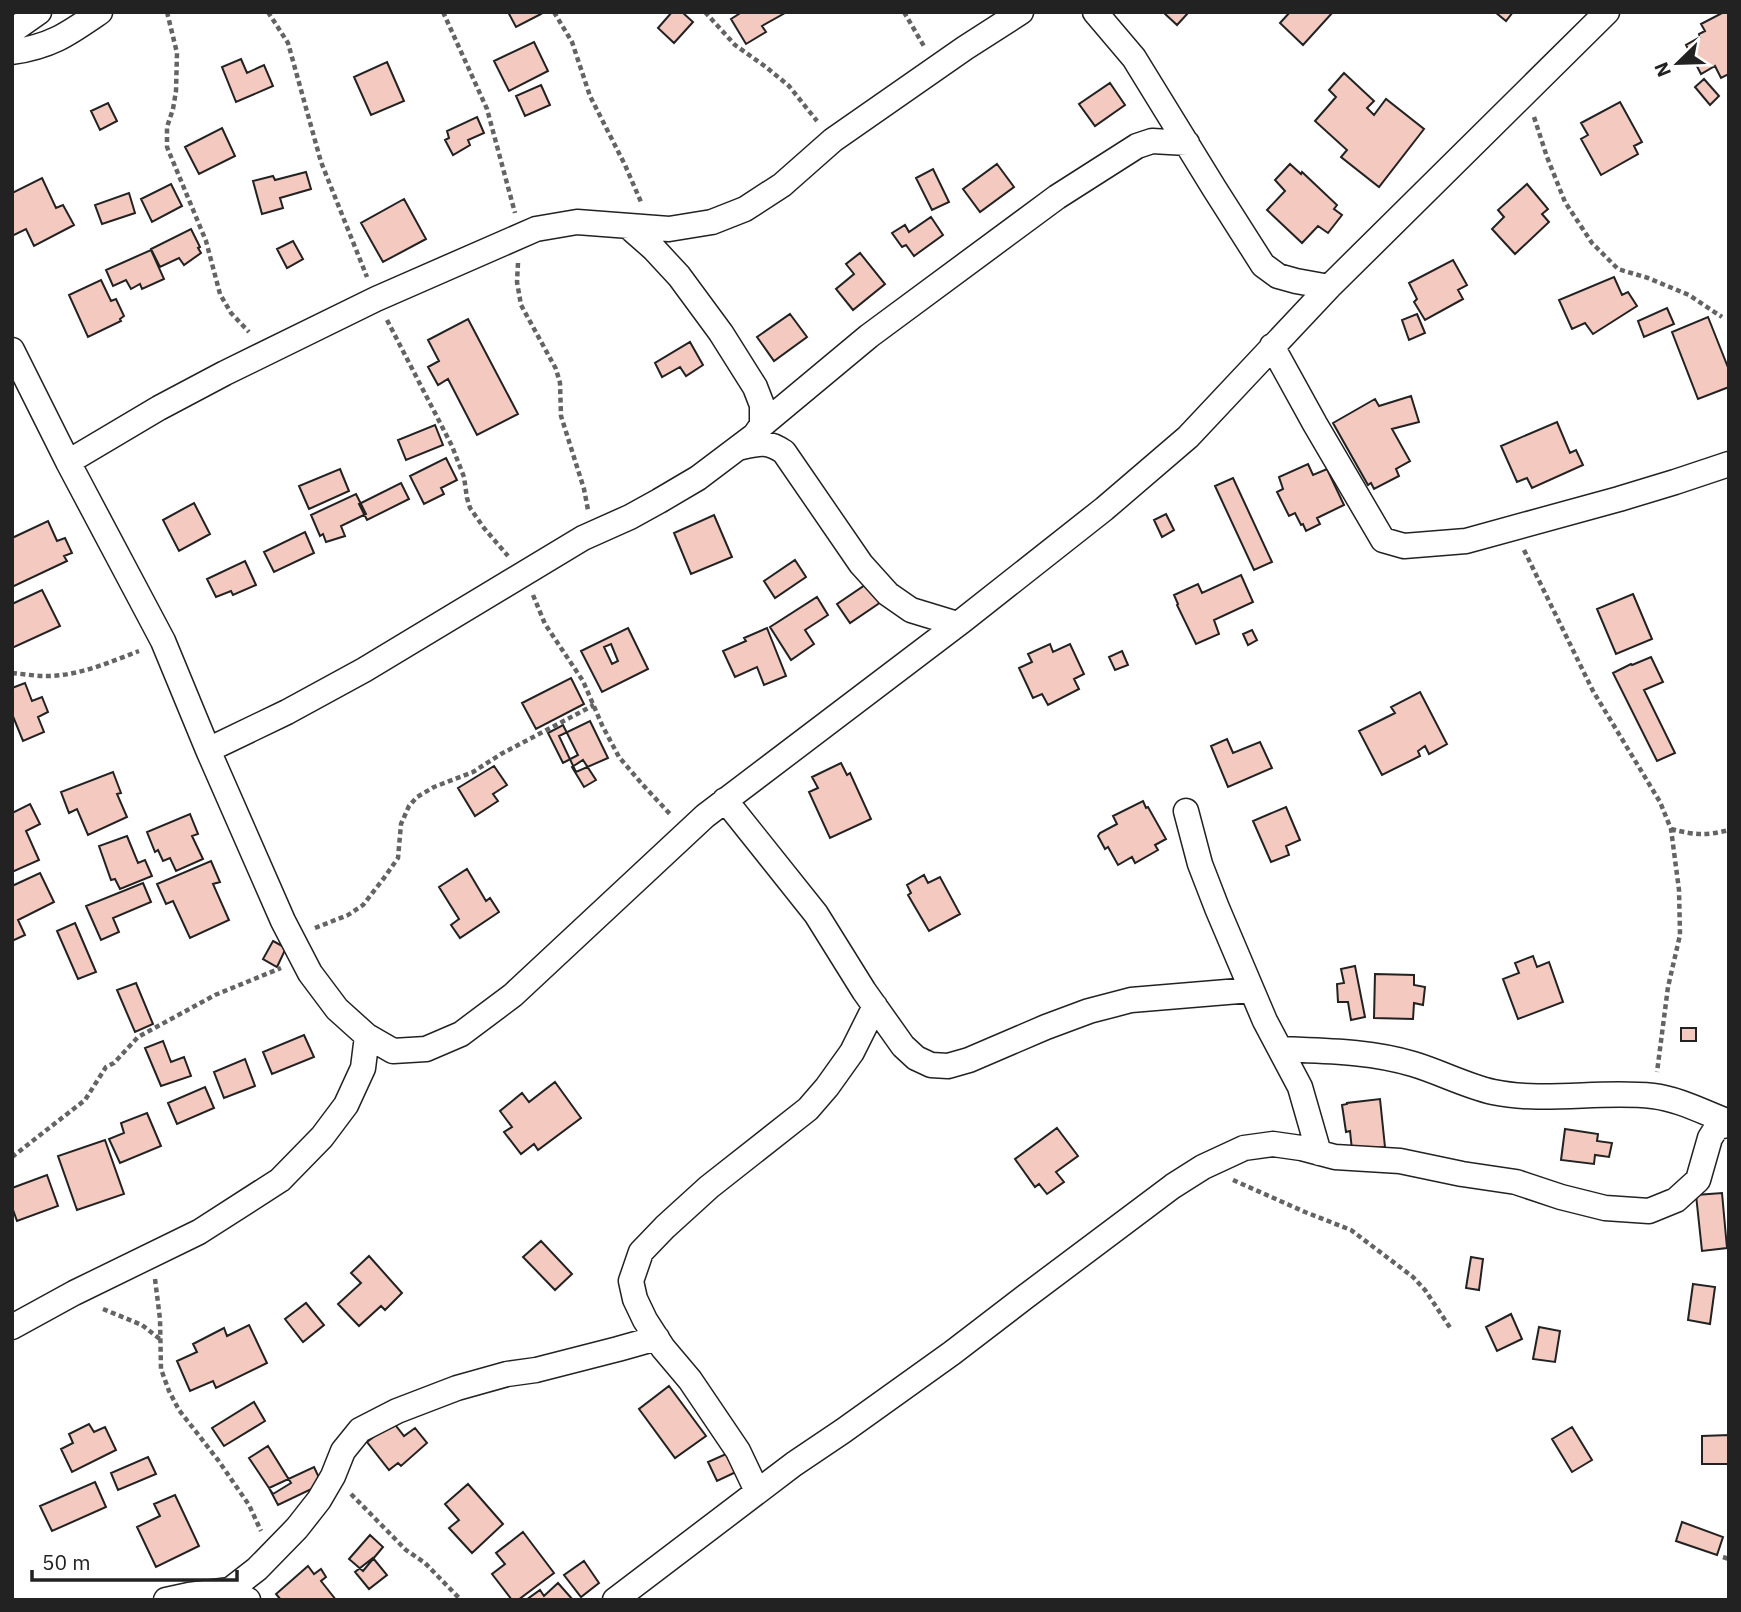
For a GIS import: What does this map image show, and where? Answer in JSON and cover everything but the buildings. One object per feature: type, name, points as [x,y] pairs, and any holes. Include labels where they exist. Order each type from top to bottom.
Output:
[{"type":"street","points":[[12,31],[39,12]]},
{"type":"street","points":[[12,52],[34,49],[65,37],[100,12]]},
{"type":"street","points":[[68,461],[159,408],[273,350],[376,299],[536,229],[577,222],[669,229],[712,222],[745,209],[782,185],[833,140],[1021,12]]},
{"type":"street","points":[[1095,12],[1134,58],[1263,265],[1278,276],[1329,287]]},
{"type":"street","points":[[13,356],[163,641],[283,921],[310,973],[337,1009],[367,1036],[393,1051],[426,1049],[461,1034],[513,995],[705,816],[1104,509],[1188,437],[1329,287],[1607,12]]},
{"type":"street","points":[[208,750],[287,712],[364,670],[583,538],[659,502],[698,478],[742,447],[762,425],[869,336],[1057,197],[1138,146],[1152,141],[1187,144]]},
{"type":"street","points":[[640,227],[654,249],[680,276],[721,333],[755,387],[762,404],[762,425]]},
{"type":"street","points":[[1272,346],[1384,540],[1404,546],[1466,541],[1653,489],[1729,464]]},
{"type":"street","points":[[742,447],[761,443],[774,445],[784,452],[862,564],[888,594],[911,610],[957,624]]},
{"type":"street","points":[[725,800],[816,914],[903,1046],[916,1058],[931,1065],[948,1066],[969,1060],[1089,1011],[1131,1000],[1251,990]]},
{"type":"street","points":[[1186,811],[1200,864],[1251,990],[1300,1087],[1319,1153]]},
{"type":"street","points":[[757,1491],[738,1451],[645,1320],[635,1299],[631,1281],[641,1252],[665,1227],[709,1187],[808,1109],[852,1052],[875,1006]]},
{"type":"street","points":[[12,1327],[74,1293],[199,1232],[280,1180],[322,1137],[346,1105],[363,1068],[367,1036]]},
{"type":"street","points":[[1280,1049],[1387,1058],[1413,1064],[1494,1092],[1556,1096],[1608,1093],[1654,1096],[1670,1099],[1729,1123]]},
{"type":"street","points":[[615,1600],[757,1491],[952,1353],[1173,1186],[1203,1167],[1244,1147],[1273,1144],[1335,1157],[1400,1161],[1516,1182],[1605,1208],[1649,1211],[1676,1200],[1690,1189],[1698,1180],[1710,1138],[1717,1127],[1729,1123]]},
{"type":"street","points":[[166,1600],[189,1595],[239,1595],[257,1569],[297,1528],[319,1500],[343,1451],[360,1430],[397,1411],[457,1388],[657,1338]]},
{"type":"path","points":[[167,12],[177,53],[176,91],[166,138],[171,158],[206,241],[220,294],[231,313],[246,329],[273,350]]},
{"type":"path","points":[[268,12],[288,43],[321,162],[376,299],[452,446],[464,477],[470,508],[524,573],[545,624],[583,681],[619,757],[688,832]]},
{"type":"path","points":[[443,12],[488,109],[520,235],[518,295],[556,369],[560,383],[561,416],[584,489],[590,517],[583,538]]},
{"type":"path","points":[[554,12],[572,42],[590,96],[625,165],[640,227]]},
{"type":"path","points":[[705,12],[735,45],[789,86],[833,140]]},
{"type":"path","points":[[904,12],[937,67]]},
{"type":"path","points":[[1527,92],[1547,157],[1566,202],[1592,243],[1618,269],[1689,295],[1722,317]]},
{"type":"path","points":[[1513,527],[1593,691],[1660,802],[1671,829],[1679,890],[1680,936],[1668,987],[1654,1096]]},
{"type":"path","points":[[12,673],[47,676],[73,673],[101,666],[163,641]]},
{"type":"path","points":[[12,1157],[85,1100],[106,1067],[114,1063],[138,1037],[297,948],[363,905],[398,858],[401,824],[409,806],[417,797],[473,772],[593,705]]},
{"type":"path","points":[[1671,829],[1695,835],[1729,830]]},
{"type":"path","points":[[1203,1167],[1351,1230],[1413,1277],[1451,1329]]},
{"type":"path","points":[[153,1254],[161,1368],[169,1391],[249,1505],[270,1557]]},
{"type":"path","points":[[74,1293],[94,1305],[142,1325],[161,1340]]},
{"type":"path","points":[[332,1476],[461,1600]]}]
